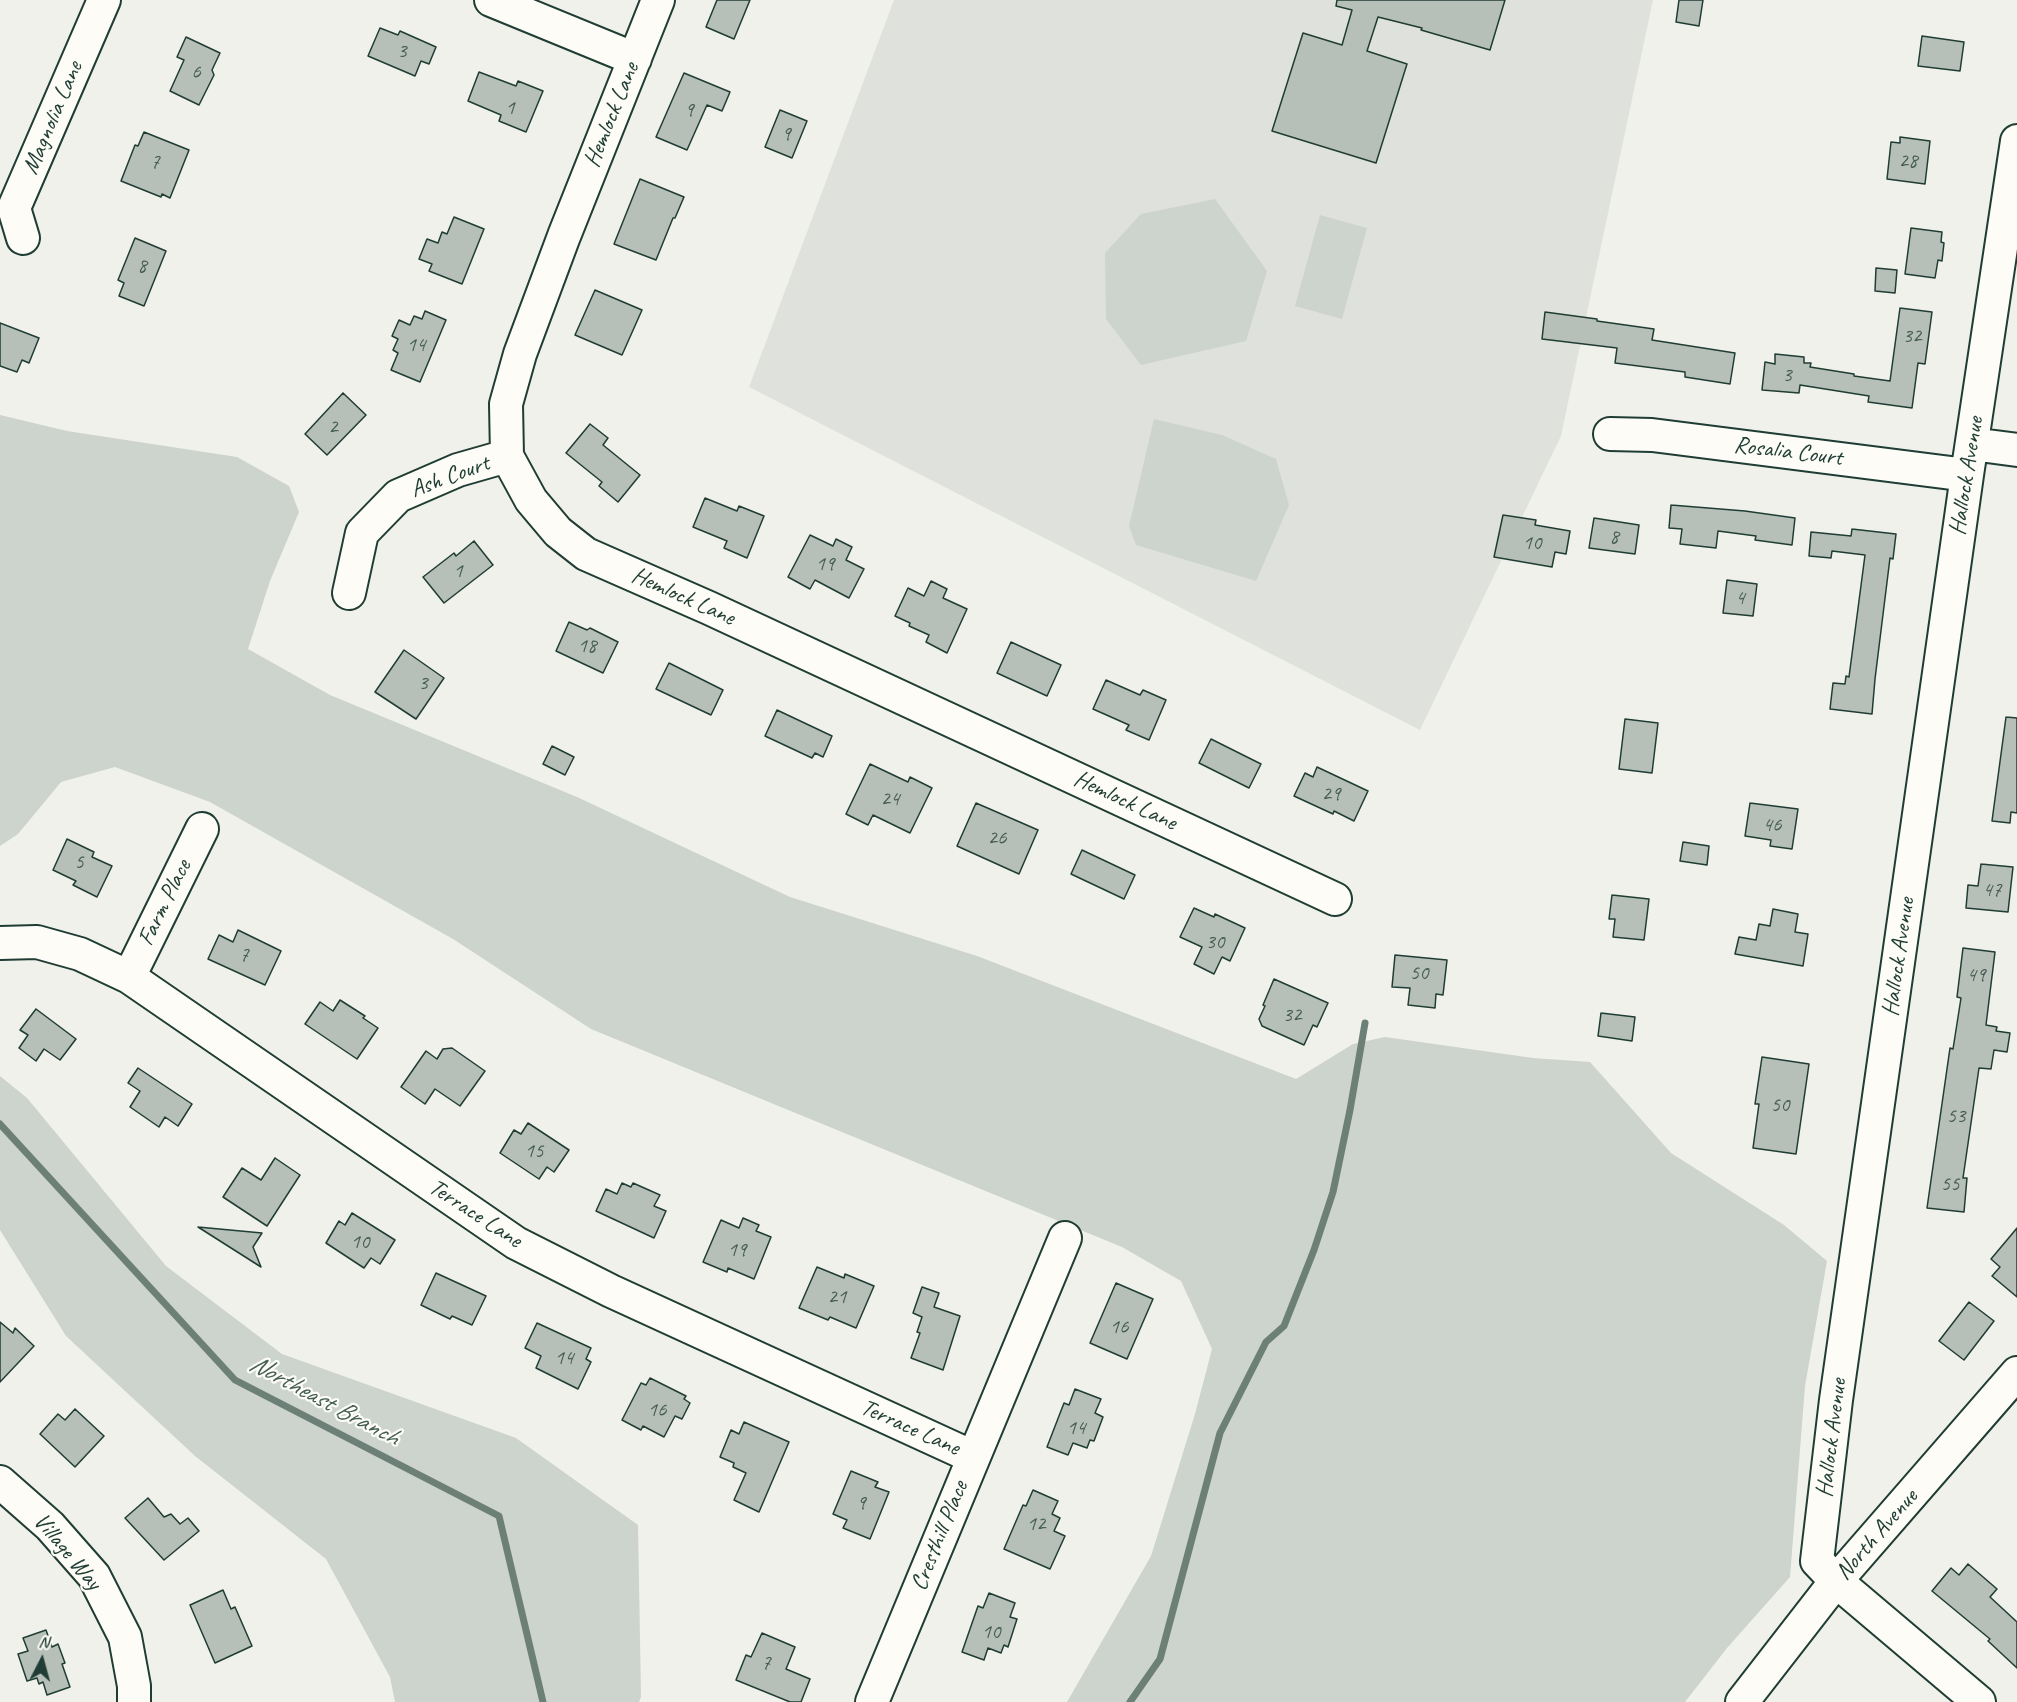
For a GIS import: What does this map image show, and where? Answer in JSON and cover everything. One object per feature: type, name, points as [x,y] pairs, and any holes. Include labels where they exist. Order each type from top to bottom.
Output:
[{"type":"street","name":"Magnolia Lane","points":[[23,238],[14,208],[105,0]]},
{"type":"street","points":[[491,0],[635,59]]},
{"type":"street","name":"Hemlock Lane","points":[[658,0],[519,354],[506,404],[507,456],[538,508],[558,532],[586,554],[720,613],[1335,899]]},
{"type":"street","name":"Hallock Avenue","points":[[1979,1702],[1836,1581],[1817,1561],[1836,1400],[1967,475],[2017,141]]},
{"type":"street","name":"Rosalia Court","points":[[1610,434],[1652,435],[1967,475]]},
{"type":"street","points":[[1972,444],[2017,450]]},
{"type":"street","name":"Ash Court","points":[[349,593],[362,533],[398,496],[458,470],[507,456]]},
{"type":"street","name":"Farm Place","points":[[129,977],[202,830]]},
{"type":"street","name":"Terrace Lane","points":[[0,943],[37,942],[80,954],[129,977],[516,1243],[611,1291],[973,1456]]},
{"type":"street","name":"Cresthill Place","points":[[872,1702],[1065,1238]]},
{"type":"street","name":"North Avenue","points":[[1742,1702],[1836,1581],[2017,1373]]},
{"type":"street","name":"Village Way","points":[[0,1482],[50,1526],[93,1576],[124,1636],[135,1702]]},
{"type":"shaded area","points":[[894,0],[1653,0],[1561,436],[1420,730],[749,387]]},
{"type":"shaded area","points":[[1215,199],[1267,271],[1246,341],[1141,365],[1106,319],[1105,253],[1141,214]]},
{"type":"shaded area","points":[[1320,215],[1367,228],[1342,319],[1295,306]]},
{"type":"shaded area","points":[[0,415],[67,431],[237,457],[289,486],[299,512],[270,581],[248,649],[330,695],[577,797],[790,897],[977,956],[1296,1079],[1353,1044],[1385,1037],[1533,1058],[1590,1062],[1671,1153],[1784,1225],[1827,1261],[1805,1386],[1790,1577],[1727,1648],[1685,1702],[1067,1702],[1151,1556],[1195,1414],[1212,1349],[1181,1281],[1122,1247],[591,1029],[453,939],[210,802],[115,767],[61,782],[18,834],[0,846]]},
{"type":"shaded area","points":[[1154,419],[1222,435],[1276,459],[1289,505],[1256,581],[1136,545],[1129,526]]},
{"type":"shaded area","points":[[0,1076],[27,1098],[166,1266],[282,1354],[516,1438],[638,1525],[641,1697],[639,1702],[395,1702],[390,1677],[326,1559],[195,1456],[66,1336],[0,1230]]},
{"type":"building","points":[[717,0],[750,0],[734,39],[706,27]]},
{"type":"building","points":[[1337,0],[1505,0],[1490,50],[1421,30],[1422,28],[1378,17],[1367,51],[1407,64],[1376,163],[1272,131],[1303,33],[1342,45],[1352,10],[1336,6]]},
{"type":"building","points":[[1679,0],[1703,0],[1699,26],[1676,22]]},
{"type":"building","points":[[380,28],[398,35],[400,31],[436,47],[429,64],[421,61],[415,76],[368,56]]},
{"type":"building","points":[[1922,36],[1964,42],[1960,71],[1918,66]]},
{"type":"building","points":[[186,37],[220,53],[212,70],[214,75],[199,105],[170,91],[184,60],[177,57]]},
{"type":"building","points":[[479,72],[516,86],[518,81],[543,91],[526,132],[499,121],[501,115],[468,101]]},
{"type":"building","points":[[684,73],[730,92],[722,111],[707,105],[687,150],[656,137]]},
{"type":"building","points":[[780,110],[807,121],[792,158],[765,147]]},
{"type":"building","points":[[144,132],[189,150],[170,198],[162,194],[161,197],[121,181],[135,145],[138,146]]},
{"type":"building","points":[[1900,137],[1930,141],[1925,184],[1887,179],[1891,142],[1900,143]]},
{"type":"building","points":[[640,179],[684,197],[656,260],[614,244]]},
{"type":"building","points":[[454,217],[484,229],[462,284],[429,271],[432,264],[419,259],[427,239],[438,243],[442,232],[447,234]]},
{"type":"building","points":[[1911,228],[1942,232],[1941,242],[1944,243],[1942,261],[1938,260],[1935,278],[1905,274]]},
{"type":"building","points":[[135,238],[166,251],[144,306],[119,296],[124,283],[118,280]]},
{"type":"building","points":[[1876,268],[1897,270],[1895,293],[1875,291]]},
{"type":"building","points":[[595,290],[642,310],[622,355],[575,335]]},
{"type":"building","points":[[1900,308],[1932,312],[1925,364],[1918,363],[1912,408],[1868,402],[1869,396],[1800,385],[1799,393],[1762,390],[1765,362],[1775,364],[1775,354],[1804,357],[1804,363],[1811,363],[1810,367],[1890,381]]},
{"type":"building","points":[[425,311],[446,320],[420,382],[391,370],[398,353],[393,350],[398,339],[392,336],[399,320],[410,325],[414,316],[422,319]]},
{"type":"building","points":[[1545,312],[1654,329],[1652,340],[1735,353],[1730,384],[1685,377],[1685,372],[1615,363],[1617,348],[1542,339]]},
{"type":"building","points":[[0,323],[39,338],[29,363],[22,360],[17,372],[0,366]]},
{"type":"building","points":[[343,393],[366,415],[327,455],[305,434]]},
{"type":"building","points":[[590,424],[608,438],[603,445],[640,475],[618,502],[599,486],[602,482],[566,453]]},
{"type":"building","points":[[705,498],[737,511],[739,506],[764,516],[747,558],[724,548],[727,541],[693,527]]},
{"type":"building","points":[[1671,505],[1795,518],[1792,545],[1755,540],[1756,536],[1718,531],[1716,548],[1680,544],[1682,529],[1669,528]]},
{"type":"building","points":[[1503,515],[1536,520],[1535,525],[1570,531],[1566,554],[1555,552],[1552,567],[1494,557]]},
{"type":"building","points":[[1594,518],[1639,525],[1635,554],[1589,548]]},
{"type":"building","points":[[1852,529],[1896,534],[1893,559],[1890,558],[1872,714],[1830,709],[1833,683],[1845,684],[1846,676],[1849,677],[1865,555],[1832,551],[1831,558],[1809,556],[1811,532],[1851,536]]},
{"type":"building","points":[[810,535],[833,546],[836,539],[852,547],[846,560],[864,569],[849,598],[815,580],[810,589],[788,577]]},
{"type":"building","points":[[474,541],[493,565],[444,603],[423,577],[454,553],[456,556]]},
{"type":"building","points":[[1727,580],[1757,584],[1753,616],[1723,613]]},
{"type":"building","points":[[931,581],[947,589],[943,598],[967,609],[947,653],[926,642],[929,635],[909,626],[910,623],[895,616],[908,588],[924,596]]},
{"type":"building","points":[[569,622],[587,630],[590,628],[618,642],[603,673],[556,651]]},
{"type":"building","points":[[1011,642],[1061,665],[1047,696],[997,673]]},
{"type":"building","points":[[404,650],[444,678],[416,719],[375,692]]},
{"type":"building","points":[[669,663],[723,690],[711,715],[656,689]]},
{"type":"building","points":[[1106,680],[1140,695],[1143,690],[1166,700],[1149,740],[1126,730],[1129,725],[1093,709]]},
{"type":"building","points":[[777,710],[832,736],[823,757],[815,753],[812,758],[765,736]]},
{"type":"building","points":[[2006,717],[2017,718],[2017,813],[2011,812],[2010,823],[1992,821]]},
{"type":"building","points":[[1625,719],[1658,723],[1652,773],[1619,769]]},
{"type":"building","points":[[1211,739],[1261,764],[1249,788],[1199,763]]},
{"type":"building","points":[[552,746],[574,757],[565,775],[543,764]]},
{"type":"building","points":[[870,764],[908,782],[910,777],[932,788],[910,833],[873,815],[868,825],[846,814]]},
{"type":"building","points":[[1317,767],[1368,791],[1354,821],[1294,796],[1305,773],[1313,777]]},
{"type":"building","points":[[976,803],[1038,830],[1019,874],[957,846]]},
{"type":"building","points":[[1750,803],[1798,809],[1792,849],[1770,846],[1771,840],[1745,836]]},
{"type":"building","points":[[67,839],[94,852],[92,857],[112,866],[97,897],[73,885],[76,881],[53,870]]},
{"type":"building","points":[[1683,842],[1709,846],[1707,865],[1680,861]]},
{"type":"building","points":[[1082,850],[1135,875],[1124,899],[1071,874]]},
{"type":"building","points":[[1981,864],[2013,867],[2008,912],[1966,908],[1968,885],[1978,886]]},
{"type":"building","points":[[1612,895],[1649,899],[1644,940],[1613,937],[1615,919],[1609,919]]},
{"type":"building","points":[[1194,908],[1214,917],[1215,914],[1245,928],[1230,961],[1222,957],[1214,974],[1194,964],[1202,947],[1180,937]]},
{"type":"building","points":[[1773,909],[1798,914],[1795,932],[1808,934],[1803,966],[1735,954],[1739,937],[1756,940],[1759,924],[1770,926]]},
{"type":"building","points":[[238,930],[281,951],[265,985],[208,959],[219,935],[233,942]]},
{"type":"building","points":[[1963,948],[1995,952],[1986,1025],[1997,1027],[1996,1031],[2010,1033],[2007,1052],[1994,1050],[1991,1069],[1979,1068],[1963,1178],[1967,1178],[1964,1212],[1927,1208],[1950,1048],[1953,1049],[1961,998],[1957,997]]},
{"type":"building","points":[[1395,955],[1447,960],[1443,995],[1436,994],[1435,1008],[1408,1005],[1410,988],[1392,987]]},
{"type":"building","points":[[1274,979],[1328,1003],[1317,1027],[1313,1025],[1304,1045],[1262,1026],[1259,1019]]},
{"type":"building","points":[[340,1000],[365,1016],[363,1018],[378,1028],[357,1059],[305,1024],[320,1002],[333,1011]]},
{"type":"building","points":[[36,1009],[76,1039],[60,1060],[44,1049],[36,1061],[19,1048],[28,1035],[20,1030]]},
{"type":"building","points":[[1601,1013],[1635,1017],[1632,1041],[1598,1036]]},
{"type":"building","points":[[452,1048],[485,1071],[460,1106],[435,1089],[425,1104],[401,1087],[426,1051],[437,1059],[443,1049]]},
{"type":"building","points":[[1762,1057],[1809,1064],[1796,1154],[1753,1148],[1759,1104],[1755,1104]]},
{"type":"building","points":[[138,1068],[192,1104],[178,1126],[165,1117],[159,1127],[130,1107],[140,1091],[128,1083]]},
{"type":"building","points":[[528,1123],[569,1150],[554,1172],[547,1167],[539,1179],[500,1153],[514,1130],[521,1134]]},
{"type":"building","points":[[275,1158],[300,1175],[267,1226],[223,1197],[242,1168],[261,1180]]},
{"type":"building","points":[[622,1183],[631,1187],[633,1183],[660,1195],[654,1206],[666,1211],[654,1238],[596,1211],[606,1189],[617,1194]]},
{"type":"building","points":[[352,1213],[395,1240],[380,1264],[371,1258],[364,1268],[326,1243],[339,1221],[345,1225]]},
{"type":"building","points":[[743,1218],[759,1225],[756,1231],[771,1237],[754,1279],[728,1268],[727,1272],[703,1262],[721,1220],[739,1228]]},
{"type":"building","points":[[198,1227],[262,1233],[253,1247],[261,1267]]},
{"type":"building","points":[[2017,1228],[2017,1297],[1992,1276],[2000,1267],[1991,1259]]},
{"type":"building","points":[[817,1267],[844,1278],[845,1274],[874,1286],[856,1328],[799,1308]]},
{"type":"building","points":[[436,1273],[486,1296],[472,1325],[452,1316],[450,1319],[421,1305]]},
{"type":"building","points":[[1116,1283],[1153,1299],[1127,1359],[1090,1343]]},
{"type":"building","points":[[922,1287],[939,1293],[934,1307],[960,1316],[943,1370],[911,1358],[920,1333],[917,1332],[922,1317],[913,1313]]},
{"type":"building","points":[[1969,1302],[1994,1321],[1964,1360],[1939,1341]]},
{"type":"building","points":[[0,1322],[13,1333],[15,1328],[34,1346],[0,1382]]},
{"type":"building","points":[[537,1323],[591,1348],[586,1359],[591,1362],[578,1389],[536,1368],[541,1356],[525,1348]]},
{"type":"building","points":[[650,1378],[686,1396],[684,1399],[690,1403],[682,1419],[675,1416],[664,1437],[643,1426],[641,1430],[622,1420],[641,1383],[646,1385]]},
{"type":"building","points":[[1075,1389],[1101,1399],[1095,1413],[1103,1417],[1094,1441],[1090,1440],[1087,1448],[1073,1443],[1068,1455],[1047,1447],[1064,1403],[1069,1405]]},
{"type":"building","points":[[75,1409],[104,1436],[75,1467],[40,1434],[58,1414],[65,1420]]},
{"type":"building","points":[[744,1422],[789,1442],[759,1512],[734,1500],[746,1473],[733,1467],[734,1463],[720,1457],[731,1430],[739,1434]]},
{"type":"building","points":[[851,1471],[878,1482],[875,1487],[889,1492],[870,1539],[843,1528],[847,1520],[833,1514]]},
{"type":"building","points":[[1033,1490],[1058,1501],[1052,1514],[1060,1518],[1054,1531],[1065,1536],[1050,1569],[1004,1549],[1023,1505],[1026,1506]]},
{"type":"building","points":[[148,1498],[164,1517],[171,1514],[180,1524],[188,1518],[199,1531],[164,1560],[125,1518]]},
{"type":"building","points":[[1968,1564],[1997,1589],[1990,1597],[2017,1622],[2017,1668],[1988,1641],[1990,1639],[1932,1591],[1951,1568],[1959,1575]]},
{"type":"building","points":[[223,1590],[231,1609],[235,1607],[252,1646],[215,1663],[190,1605]]},
{"type":"building","points":[[989,1593],[1015,1603],[1010,1617],[1017,1619],[1008,1647],[1004,1645],[1001,1653],[988,1648],[984,1660],[962,1652],[978,1606],[983,1608]]},
{"type":"building","points":[[46,1630],[52,1647],[58,1644],[70,1687],[47,1695],[43,1682],[39,1684],[37,1678],[27,1681],[18,1654],[28,1651],[23,1638]]},
{"type":"building","points":[[762,1633],[795,1647],[786,1669],[810,1679],[801,1702],[790,1702],[736,1680],[746,1655],[751,1657]]},
{"type":"waterway","points":[[1130,1702],[1160,1659],[1220,1433],[1266,1342],[1284,1326],[1314,1250],[1333,1192],[1365,1023]]},
{"type":"waterway","name":"Northeast Branch","points":[[0,1124],[235,1380],[499,1516],[543,1702]]}]
